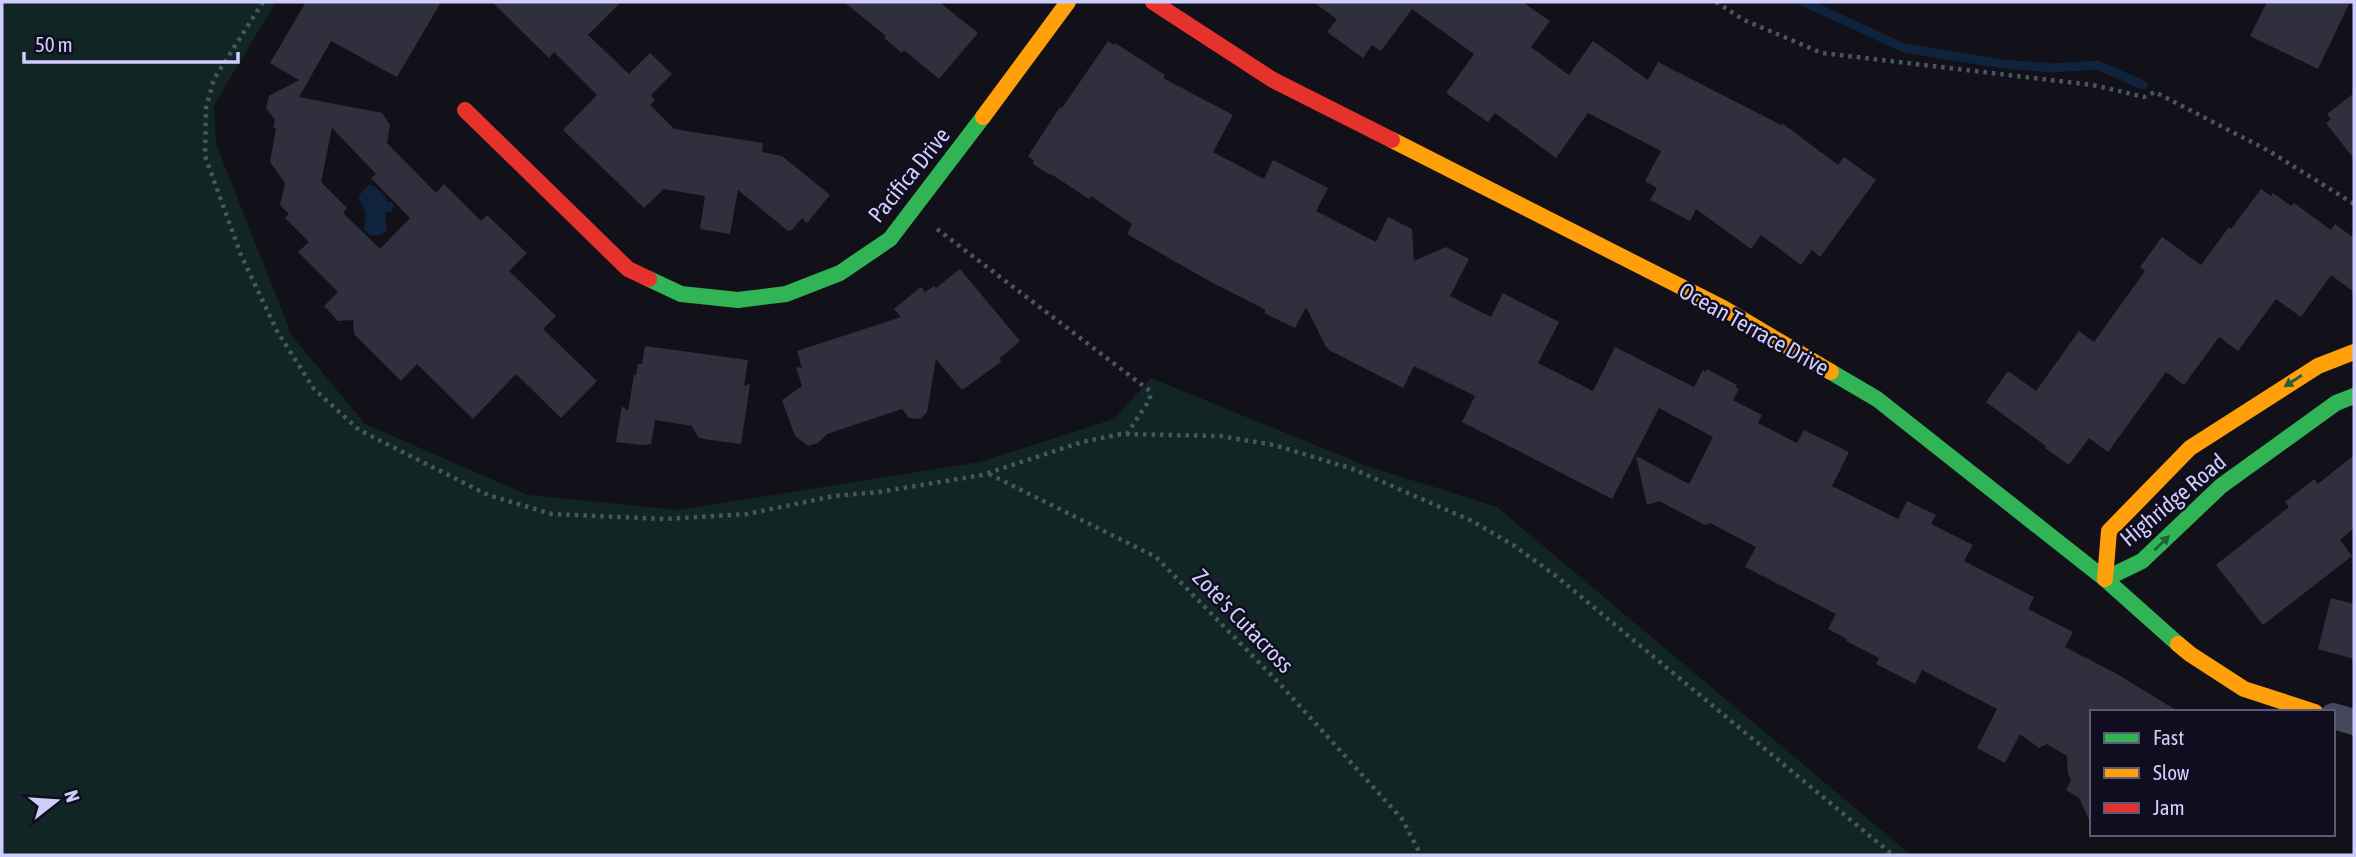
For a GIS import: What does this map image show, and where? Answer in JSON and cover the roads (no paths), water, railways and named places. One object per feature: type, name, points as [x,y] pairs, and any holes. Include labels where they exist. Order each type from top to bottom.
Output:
[{"type":"street","name":"Pacifica Drive","points":[[465,110],[628,269],[681,294],[738,300],[786,294],[840,273],[890,239],[1069,2]]},
{"type":"street","name":"Ocean Terrace Drive","points":[[1153,2],[1273,80],[1723,308],[1877,399],[2105,579],[2190,654],[2244,689],[2309,710]]},
{"type":"street","name":"Highridge Road","points":[[2105,579],[2142,561],[2327,384],[2354,352]]},
{"type":"street","name":"Highridge Road","points":[[2105,579],[2109,531],[2190,447],[2327,384],[2354,396]]},
{"type":"street","points":[[2335,717],[2354,722]]},
{"type":"water","points":[[368,185],[374,186],[386,198],[386,202],[392,202],[395,206],[391,212],[385,212],[387,231],[380,235],[369,235],[364,229],[366,213],[358,197]]},
{"type":"waterway","points":[[1804,2],[1904,48],[2003,64],[2053,68],[2097,65],[2143,85]]}]
